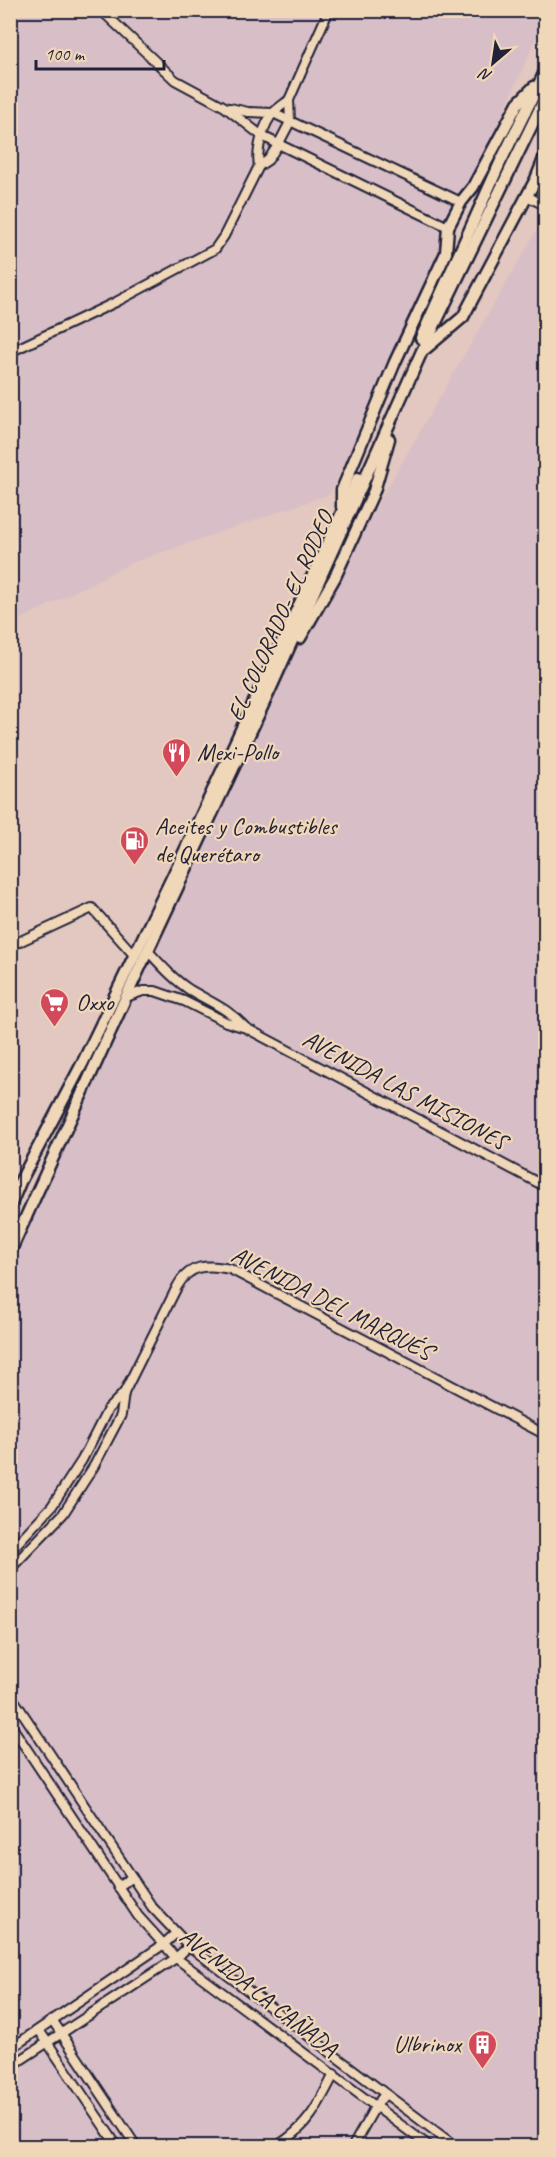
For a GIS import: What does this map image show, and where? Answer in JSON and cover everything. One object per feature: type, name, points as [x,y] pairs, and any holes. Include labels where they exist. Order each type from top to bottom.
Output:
[{"type":"main road","name":"EL COLORADO- EL RODEO","points":[[10,1206],[134,955],[342,510],[500,163],[546,69]]},
{"type":"main road","points":[[342,510],[342,490],[395,362],[446,253],[448,227],[461,202],[473,187],[518,103],[540,81]]},
{"type":"main road","points":[[422,351],[546,96]]},
{"type":"main road","points":[[422,351],[463,317],[527,196],[541,182],[546,154]]},
{"type":"main road","name":"EL COLORADO- EL RODEO","points":[[10,1252],[270,690],[335,577],[372,496],[399,404],[422,351]]},
{"type":"street","points":[[101,10],[175,80],[225,107],[262,136],[448,227]]},
{"type":"street","points":[[10,352],[116,302],[215,249],[224,236],[259,166],[268,160],[279,145],[290,122],[289,100],[329,10]]},
{"type":"street","points":[[259,166],[257,155],[262,136],[273,113],[289,100]]},
{"type":"street","points":[[225,107],[248,112],[273,113],[461,202]]},
{"type":"street","points":[[527,196],[546,206]]},
{"type":"street","points":[[10,946],[92,908],[134,955]]},
{"type":"street","name":"AVENIDA LAS MISIONES","points":[[148,951],[165,970],[189,989],[230,1012],[246,1028]]},
{"type":"street","name":"AVENIDA LAS MISIONES","points":[[126,997],[143,991],[155,991],[184,1001],[226,1022],[246,1028],[546,1187]]},
{"type":"street","name":"AVENIDA DEL MARQUÉS","points":[[10,1551],[52,1506],[82,1460],[108,1409],[124,1393],[181,1280],[194,1269],[212,1265],[230,1269],[546,1435]]},
{"type":"street","name":"AVENIDA DEL MARQUÉS","points":[[10,1569],[63,1514],[94,1466],[121,1415],[124,1393]]},
{"type":"street","points":[[22,1538],[32,1547]]},
{"type":"street","points":[[10,1694],[152,1906],[176,1933],[189,1946],[455,2146]]},
{"type":"street","name":"AVENIDA LA CAÑADA","points":[[10,1724],[138,1916],[176,1958],[429,2146]]},
{"type":"street","points":[[118,1887],[132,1877]]},
{"type":"street","points":[[10,2049],[164,1944],[176,1933]]},
{"type":"street","points":[[10,2067],[176,1958],[189,1946]]},
{"type":"street","points":[[236,2002],[246,1989]]},
{"type":"street","points":[[53,2021],[136,2146]]},
{"type":"street","points":[[279,2033],[288,2021]]},
{"type":"street","points":[[39,2030],[117,2146]]},
{"type":"street","points":[[277,2146],[291,2138],[314,2113],[334,2074]]},
{"type":"street","points":[[353,2146],[385,2094]]},
{"type":"street","points":[[100,2121],[114,2112]]},
{"type":"shaded area","points":[[11,11],[545,11],[545,18],[437,262],[330,494],[131,563],[11,624]]},
{"type":"shaded area","points":[[545,216],[545,2146],[11,2146],[11,1252],[270,690]]},
{"type":"place","name":"Mexi-Pollo","points":[[176,778]]},
{"type":"place","name":"Aceites y Combustibles de Querétaro","points":[[134,866]]},
{"type":"place","name":"Oxxo","points":[[55,1028]]},
{"type":"place","name":"Ulbrinox","points":[[482,2070]]}]
